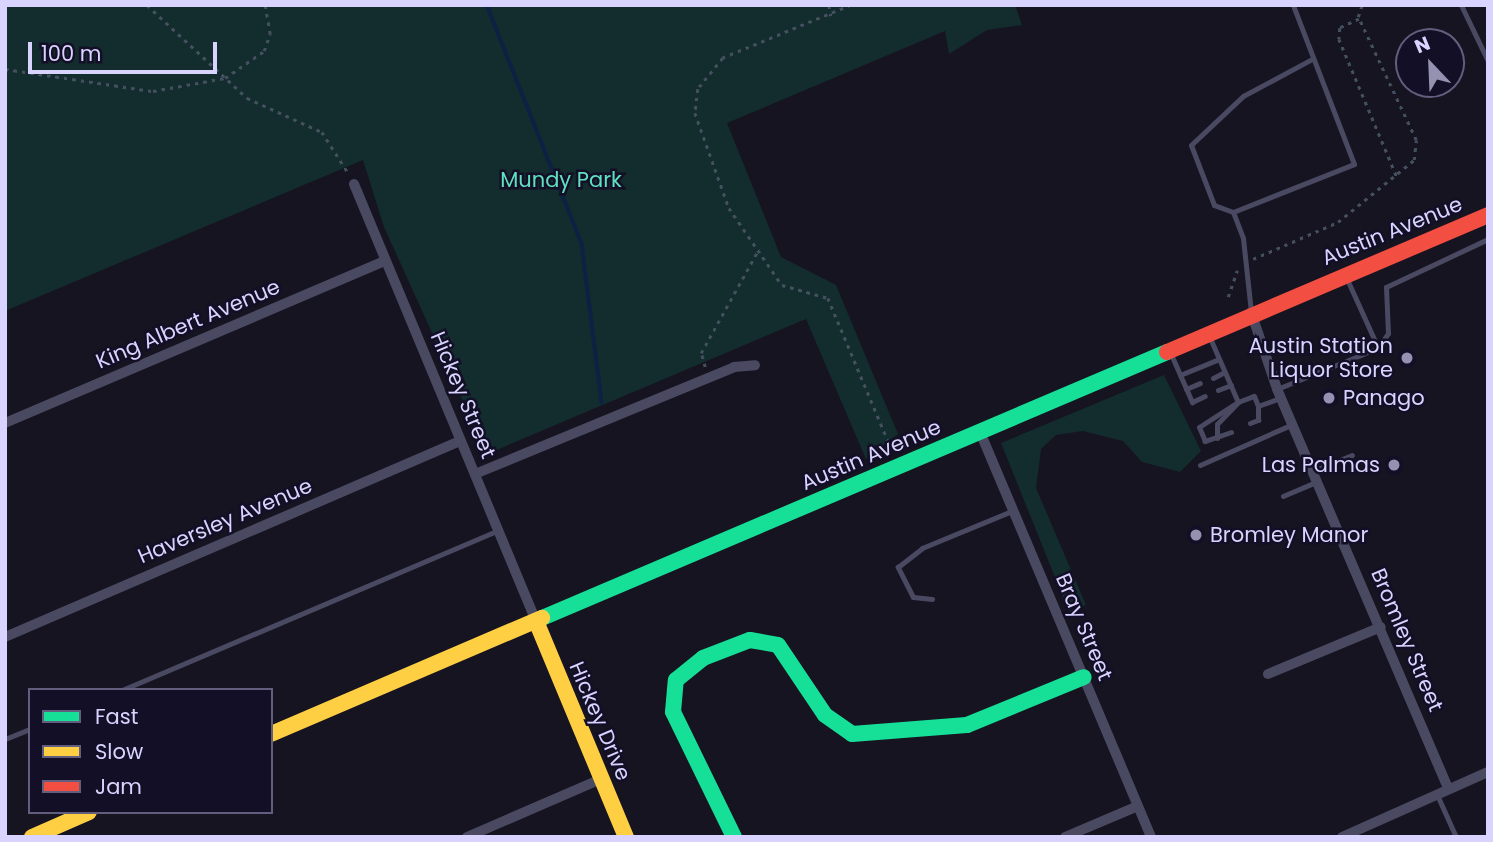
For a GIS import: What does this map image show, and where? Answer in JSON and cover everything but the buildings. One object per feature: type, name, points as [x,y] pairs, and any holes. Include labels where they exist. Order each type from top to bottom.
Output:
[{"type":"main road","name":"Austin Avenue","points":[[273,733],[981,432],[1251,312],[1488,215]]},
{"type":"main road","name":"Hickey Drive","points":[[536,621],[625,837]]},
{"type":"main road","points":[[734,837],[687,747],[671,700],[676,680],[703,658],[750,640],[778,645],[825,715],[852,734],[967,725],[1084,677]]},
{"type":"main road","points":[[32,837],[84,814]]},
{"type":"street","name":"Hickey Street","points":[[354,184],[536,621]]},
{"type":"street","name":"King Albert Avenue","points":[[5,423],[385,261]]},
{"type":"street","name":"Bromley Street","points":[[1251,312],[1280,393],[1448,788]]},
{"type":"street","points":[[475,474],[708,378],[755,365]]},
{"type":"street","name":"Bray Street","points":[[981,432],[1151,837]]},
{"type":"street","name":"Haversley Avenue","points":[[5,637],[460,441]]},
{"type":"street","points":[[1268,674],[1381,627]]},
{"type":"street","points":[[1342,837],[1438,797],[1448,788],[1488,772]]},
{"type":"street","points":[[467,837],[601,779]]},
{"type":"street","points":[[1065,837],[1138,806]]},
{"type":"lane","points":[[1293,5],[1354,164],[1233,212],[1214,205],[1192,142],[1243,96],[1312,58]]},
{"type":"lane","points":[[1461,5],[1488,61]]},
{"type":"lane","points":[[1233,212],[1243,238],[1251,312]]},
{"type":"lane","points":[[1258,406],[1280,393],[1378,348],[1388,333],[1386,287],[1488,239]]},
{"type":"lane","points":[[1344,274],[1378,348]]},
{"type":"lane","points":[[1208,332],[1238,402]]},
{"type":"lane","points":[[1168,349],[1192,402],[1205,396]]},
{"type":"lane","points":[[1180,375],[1219,359]]},
{"type":"lane","points":[[1213,377],[1225,372]]},
{"type":"lane","points":[[1186,389],[1200,383]]},
{"type":"lane","points":[[1218,390],[1231,385]]},
{"type":"lane","points":[[1231,432],[1217,439],[1205,440],[1202,422],[1254,396],[1258,406],[1258,420],[1250,424]]},
{"type":"lane","points":[[1217,439],[1220,419],[1238,402]]},
{"type":"lane","points":[[1200,465],[1293,424]]},
{"type":"lane","points":[[1283,496],[1352,455]]},
{"type":"lane","points":[[932,599],[913,597],[898,567],[922,548],[1014,510]]},
{"type":"lane","points":[[127,688],[499,530]]},
{"type":"lane","points":[[5,739],[28,730]]},
{"type":"lane","points":[[1438,797],[1456,837]]},
{"type":"path","points":[[147,5],[247,98],[322,132],[354,184]]},
{"type":"path","points":[[5,69],[153,91],[225,78],[264,51],[270,34],[265,5]]},
{"type":"path","points":[[828,5],[831,16]]},
{"type":"path","points":[[851,5],[831,16],[723,58],[698,89],[695,113],[729,208],[782,285],[828,298],[891,448],[902,449]]},
{"type":"path","points":[[1359,19],[1340,28],[1339,39],[1397,177]]},
{"type":"path","points":[[708,378],[701,353],[759,249]]},
{"type":"green space","name":"Mundy Park","points":[[5,5],[1015,5],[1022,25],[987,30],[949,54],[945,31],[727,123],[781,257],[836,285],[898,434],[866,459],[806,319],[487,454],[384,227],[363,160],[5,311]]},
{"type":"green space","points":[[1164,375],[1201,451],[1180,472],[1142,462],[1123,441],[1083,431],[1056,435],[1041,449],[1036,488],[1086,605],[1069,612],[1001,443]]},
{"type":"waterway","points":[[487,5],[582,244],[602,403]]},
{"type":"traffic: fast","points":[[542,618],[1167,352]]},
{"type":"traffic: fast","points":[[734,837],[673,712],[676,680],[703,658],[750,640],[778,645],[825,715],[852,734],[967,725],[1084,677]]},
{"type":"traffic: slow","points":[[273,733],[542,618]]},
{"type":"traffic: slow","points":[[536,621],[626,837]]},
{"type":"traffic: slow","points":[[32,837],[84,814]]},
{"type":"traffic: jam","points":[[1167,352],[1488,215]]},
{"type":"place","name":"Austin Station Liquor Store","points":[[1407,358]]},
{"type":"place","name":"Panago","points":[[1329,398]]},
{"type":"place","name":"Las Palmas","points":[[1394,465]]},
{"type":"place","name":"Bromley Manor","points":[[1196,535]]}]
